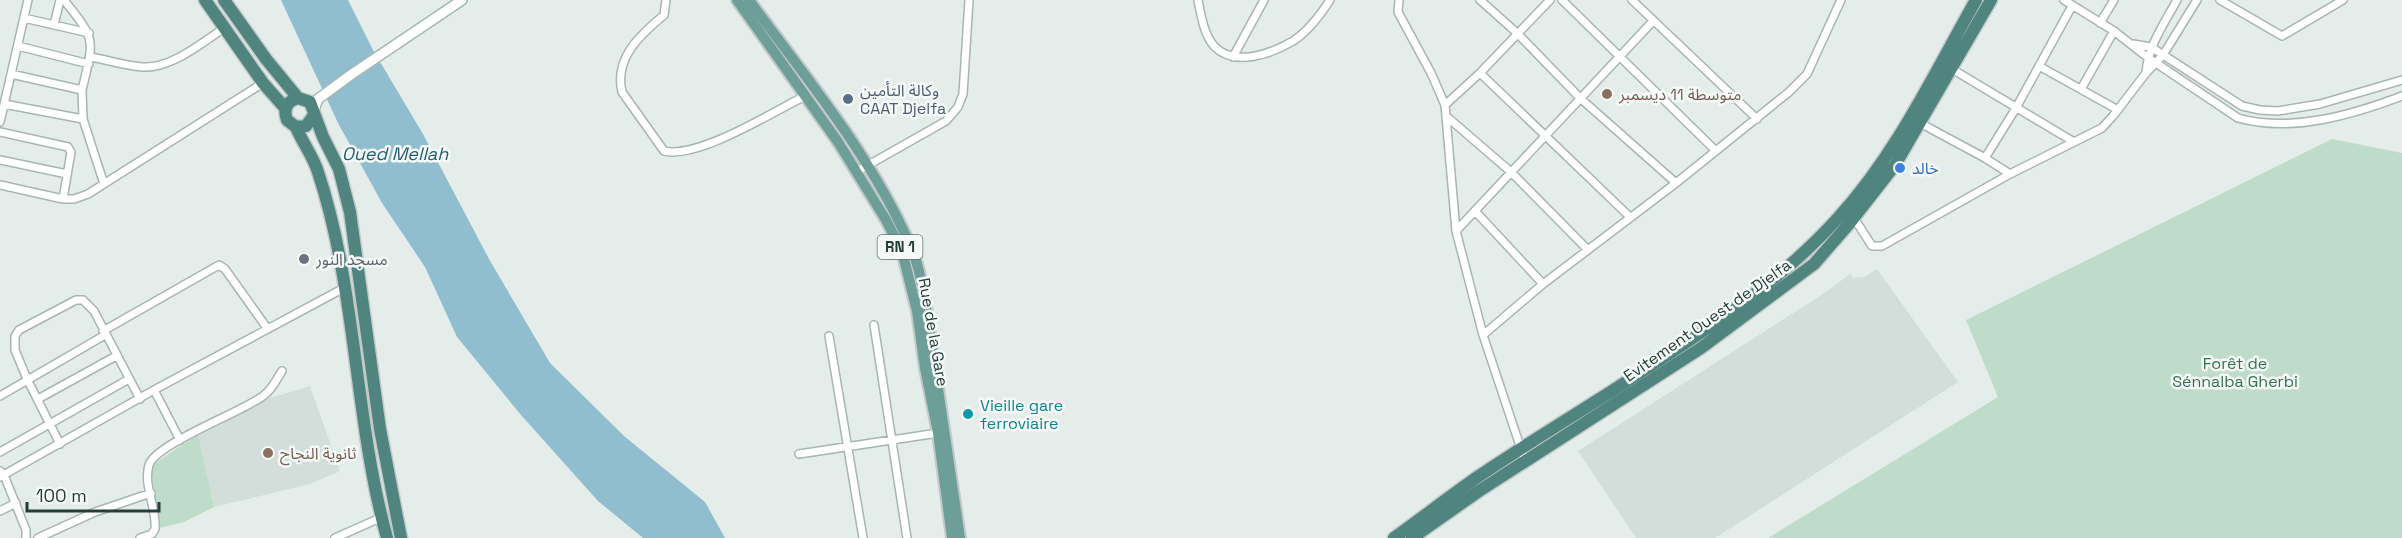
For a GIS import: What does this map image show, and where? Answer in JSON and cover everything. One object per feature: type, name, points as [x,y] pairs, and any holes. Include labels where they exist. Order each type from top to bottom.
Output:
[{"type":"highway","points":[[205,0],[263,83],[286,109]]},
{"type":"highway","points":[[224,0],[266,59],[310,104],[339,169],[350,212],[380,429],[401,538]]},
{"type":"highway","name":"Evitement Ouest de Djelfa","points":[[1412,538],[1523,456],[1703,332],[1803,255],[1840,217],[1884,159],[1909,120],[1976,0]]},
{"type":"highway","name":"Evitement Ouest de Djelfa","points":[[1523,456],[1673,366],[1745,317],[1814,264],[1854,218],[1895,165],[1991,0]]},
{"type":"highway","points":[[310,104],[290,101],[286,109],[287,120],[296,127],[317,168],[324,192],[344,288],[380,518],[387,538]]},
{"type":"highway","points":[[296,127],[306,126],[310,104]]},
{"type":"highway","points":[[1395,538],[1479,476],[1523,456]]},
{"type":"main road","points":[[310,104],[462,0]]},
{"type":"main road","name":"Rue de la Gare","points":[[737,0],[856,172],[902,251],[938,433],[952,538]]},
{"type":"main road","name":"Rue de la Gare","points":[[749,0],[868,164],[910,245],[920,275],[960,538]]},
{"type":"street","points":[[0,122],[4,104],[4,87],[11,74],[28,0]]},
{"type":"street","points":[[54,25],[62,0]]},
{"type":"street","points":[[62,0],[89,33],[92,41],[90,60],[82,90],[83,119],[104,184]]},
{"type":"street","points":[[666,0],[664,15],[650,26],[626,54],[620,81],[622,92],[664,151],[674,153],[706,146],[804,96]]},
{"type":"street","points":[[856,172],[946,121],[958,107],[963,94],[969,0]]},
{"type":"street","points":[[1198,0],[1210,40],[1226,56],[1233,57],[1252,56],[1293,41],[1330,0]]},
{"type":"street","points":[[1233,57],[1264,0]]},
{"type":"street","points":[[1399,0],[1398,12],[1431,73],[1445,105],[1456,231],[1483,335],[1523,456]]},
{"type":"street","points":[[1480,0],[1517,33],[1580,98],[1676,183]]},
{"type":"street","points":[[1445,105],[1480,73],[1550,0]]},
{"type":"street","points":[[1562,0],[1716,151]]},
{"type":"street","points":[[1632,0],[1757,119]]},
{"type":"street","points":[[1483,335],[1587,249],[1757,119],[1807,74],[1841,0]]},
{"type":"street","points":[[2064,0],[2114,31],[2147,57],[2238,118],[2277,124],[2316,120],[2343,115],[2402,96]]},
{"type":"street","points":[[2100,23],[2114,0]]},
{"type":"street","points":[[2146,73],[2147,57],[2151,47],[2177,0]]},
{"type":"street","points":[[1854,218],[1872,246],[1882,246],[2010,174],[2102,128],[2163,55],[2196,0]]},
{"type":"street","points":[[2220,0],[2282,36],[2343,0]]},
{"type":"street","points":[[1985,158],[2016,108],[2072,6]]},
{"type":"street","points":[[24,18],[89,33]]},
{"type":"street","points":[[1456,231],[1653,21]]},
{"type":"street","points":[[18,46],[144,68],[165,64],[226,27]]},
{"type":"street","points":[[2081,89],[2114,31]]},
{"type":"street","points":[[2133,44],[2151,47],[2242,106],[2260,110],[2278,111],[2320,104],[2402,80]]},
{"type":"street","points":[[2039,66],[2118,110]]},
{"type":"street","points":[[1952,69],[2074,142]]},
{"type":"street","points":[[1480,73],[1629,216]]},
{"type":"street","points":[[11,74],[82,90]]},
{"type":"street","points":[[0,185],[63,199],[74,199],[88,194],[263,83]]},
{"type":"street","points":[[4,104],[83,119]]},
{"type":"street","points":[[1446,116],[1511,172],[1587,249]]},
{"type":"street","points":[[1920,123],[2010,174]]},
{"type":"street","points":[[0,132],[66,145],[71,152],[63,199]]},
{"type":"street","points":[[0,160],[67,174]]},
{"type":"street","points":[[1475,211],[1543,284]]},
{"type":"street","points":[[0,396],[219,265],[225,269],[267,328]]},
{"type":"street","points":[[26,538],[26,530],[16,503],[1,474],[344,288]]},
{"type":"street","points":[[60,444],[27,380],[14,344],[19,330],[76,300],[83,300],[93,310],[140,399]]},
{"type":"street","points":[[874,325],[907,538]]},
{"type":"street","points":[[829,336],[850,448],[863,538]]},
{"type":"street","points":[[38,399],[116,356]]},
{"type":"street","points":[[140,538],[152,534],[155,529],[148,473],[150,461],[180,440],[258,400],[271,390],[282,371]]},
{"type":"street","points":[[0,452],[129,379]]},
{"type":"street","points":[[154,390],[180,440]]},
{"type":"street","points":[[799,454],[891,442],[938,433]]},
{"type":"street","points":[[38,538],[95,512],[151,493]]},
{"type":"street","points":[[0,511],[16,503]]},
{"type":"street","points":[[335,538],[380,518]]},
{"type":"shaded area","points":[[1877,269],[1958,382],[1715,538],[1636,538],[1578,451],[1826,292],[1850,274],[1853,278],[1864,277]]},
{"type":"shaded area","name":"ثانوية النجاح","points":[[310,386],[340,471],[310,484],[214,507],[198,434],[270,398]]},
{"type":"green space","name":"Forêt de Sénnalba Gherbi","points":[[2332,139],[2402,153],[2402,538],[1768,538],[1998,397],[1966,320]]},
{"type":"green space","points":[[198,434],[214,507],[184,522],[159,528],[151,466]]},
{"type":"water","name":"Oued Mellah","points":[[281,0],[348,0],[373,50],[423,134],[489,259],[550,363],[624,436],[705,502],[725,538],[643,538],[598,501],[521,415],[457,337],[425,267],[382,203],[338,123]]},
{"type":"place","name":"متوسطة 11 ديسمبر","points":[[1607,94]]},
{"type":"place","name":"وكالة التأمين CAAT Djelfa","points":[[848,99]]},
{"type":"place","name":"خالد","points":[[1900,168]]},
{"type":"place","name":"مسجد النور","points":[[304,259]]},
{"type":"place","name":"Vieille gare ferroviaire","points":[[968,414]]},
{"type":"place","name":"ثانوية النجاح","points":[[268,453]]}]
